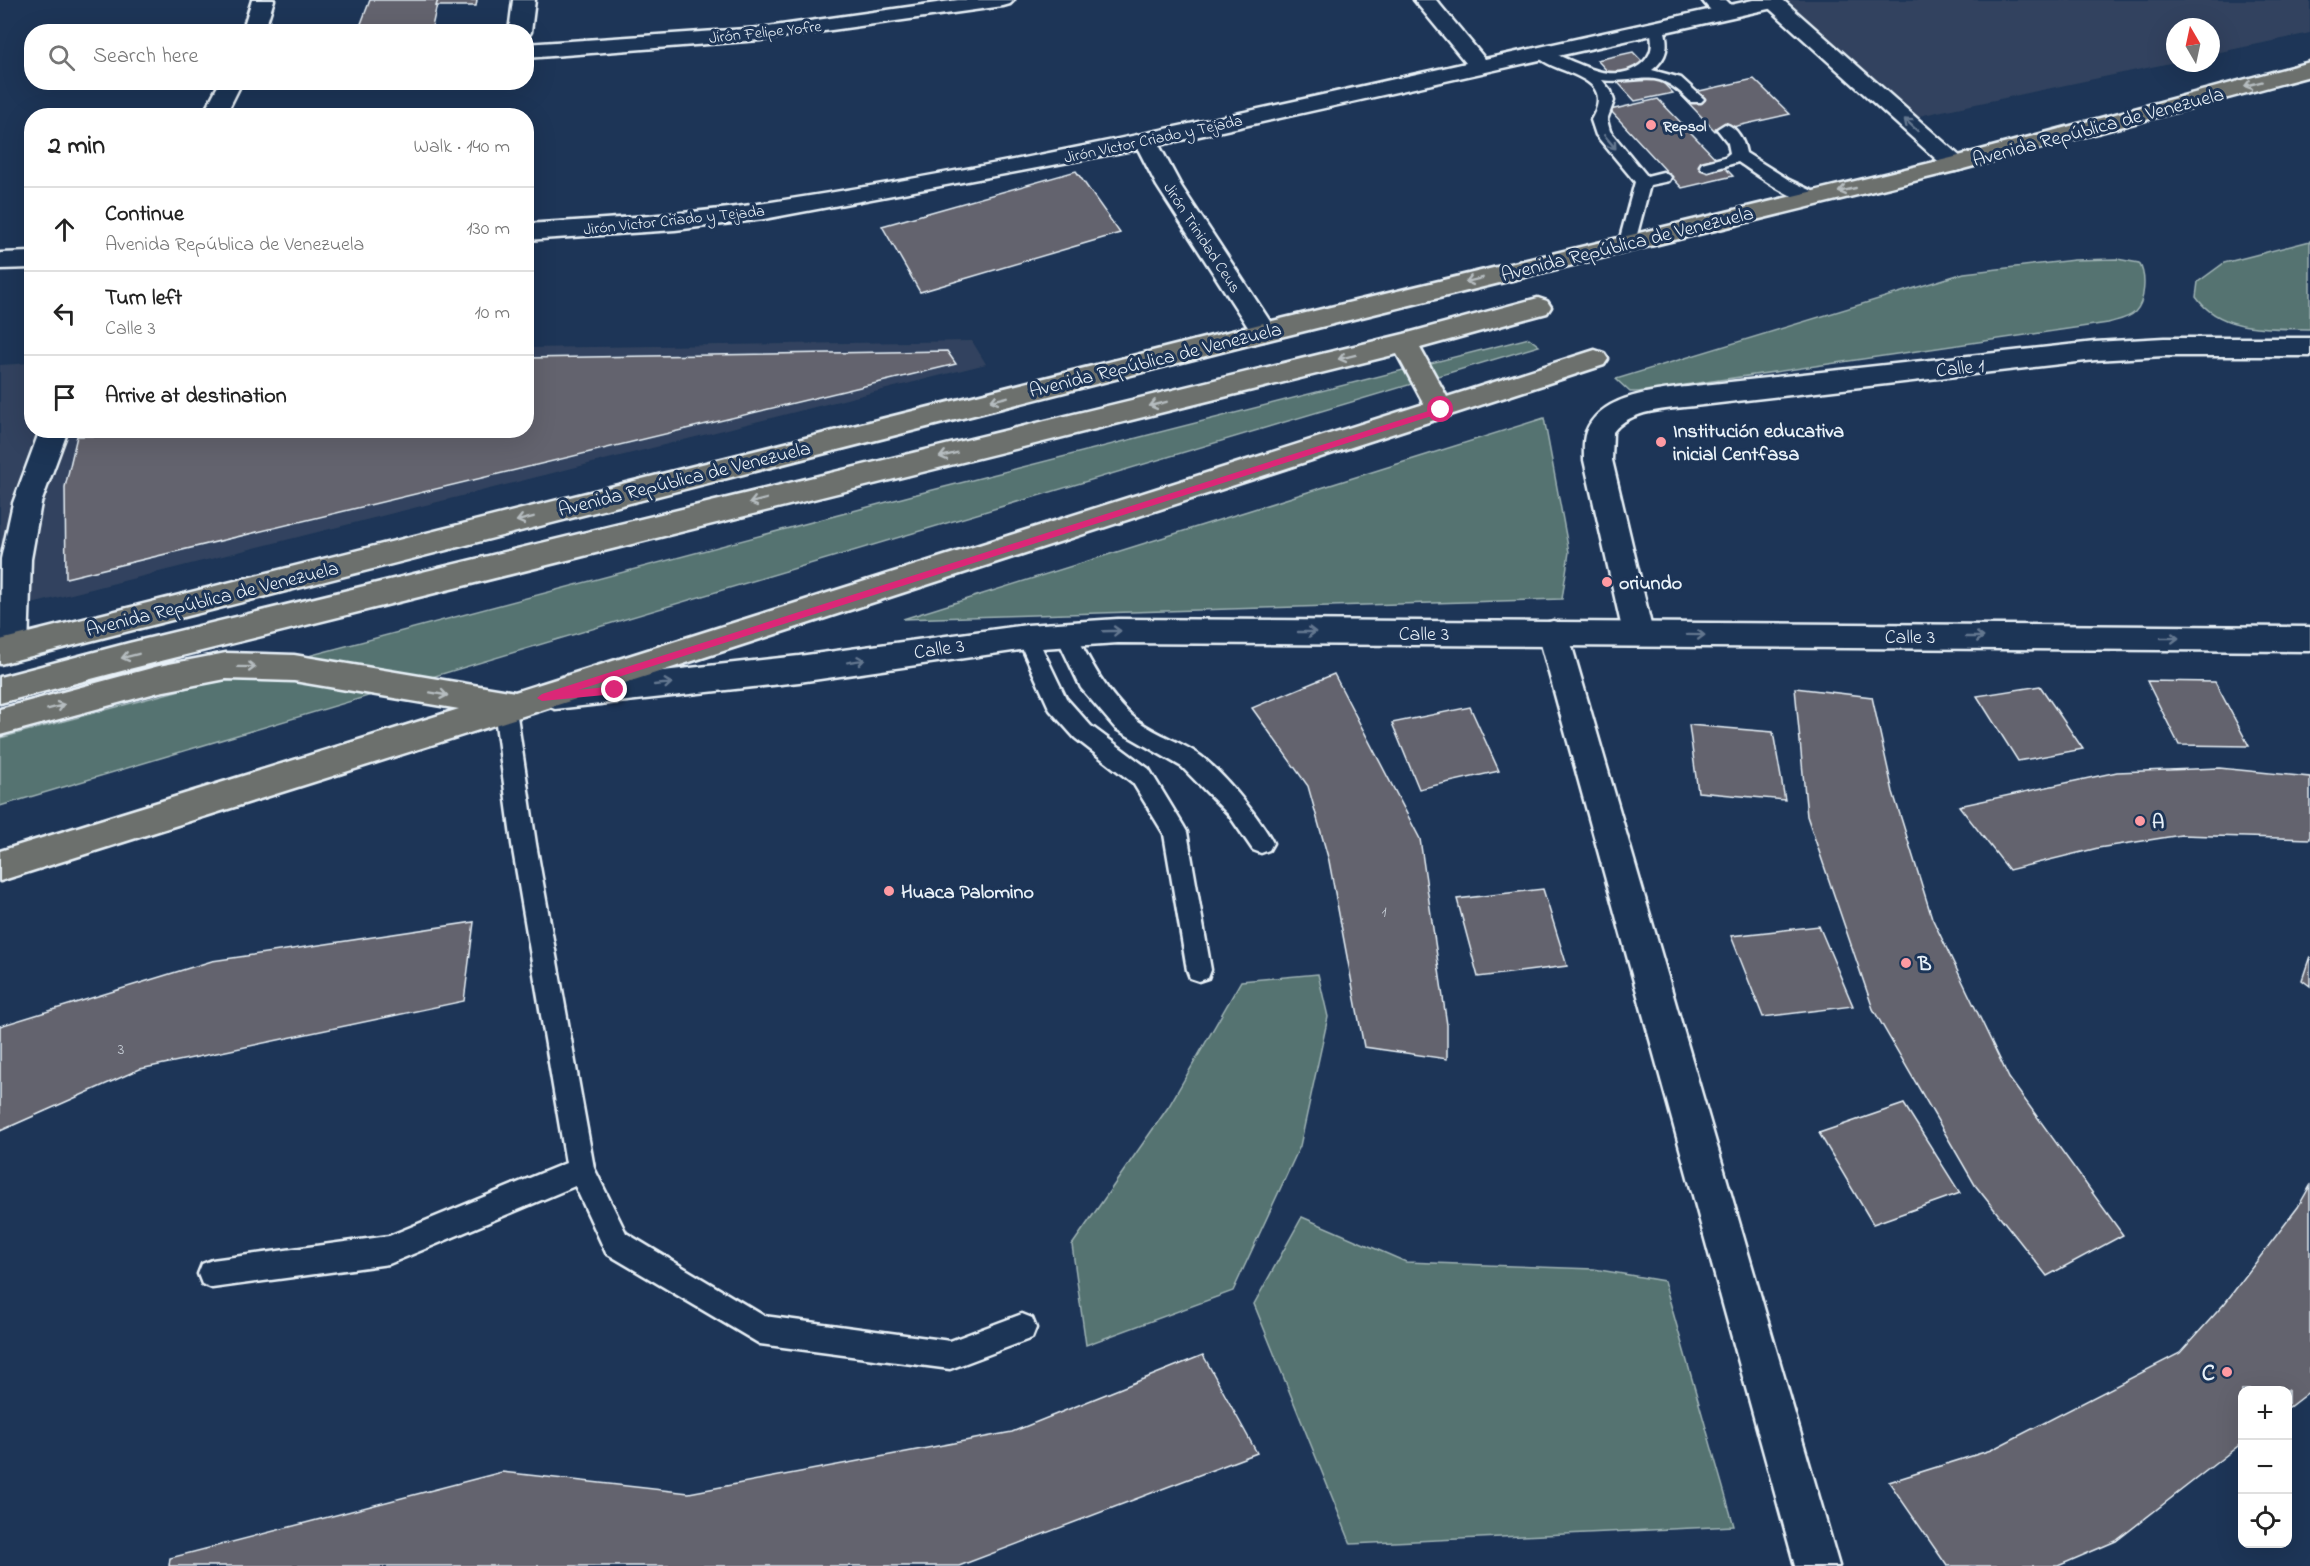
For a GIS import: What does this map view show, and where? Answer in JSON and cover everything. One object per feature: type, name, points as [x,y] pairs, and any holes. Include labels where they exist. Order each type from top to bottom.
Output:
[{"type":"main road","name":"Avenida República de Venezuela","points":[[7,650],[1263,332],[1955,164],[2310,69]]},
{"type":"main road","name":"Avenida República de Venezuela","points":[[0,690],[129,656],[1404,343],[1538,307]]},
{"type":"main road","points":[[1214,390],[1240,371],[1258,352],[1263,332]]},
{"type":"main road","points":[[1404,343],[1441,410]]},
{"type":"main road","points":[[0,866],[523,703],[1595,359]]},
{"type":"main road","points":[[0,722],[159,679],[226,666],[294,668],[478,701],[523,703]]},
{"type":"street","points":[[256,24],[263,0]]},
{"type":"street","points":[[521,24],[524,0]]},
{"type":"street","name":"Jirón Felipe Yofre","points":[[534,50],[760,34],[1003,0]]},
{"type":"street","points":[[1425,0],[1480,67]]},
{"type":"street","points":[[1772,1],[1955,164]]},
{"type":"street","name":"Jirón Victor Criado y Tejada","points":[[534,231],[675,222],[764,210],[1145,141],[1657,28],[1720,6],[1772,1]]},
{"type":"street","points":[[217,108],[227,90]]},
{"type":"street","name":"Jirón Trinidad Ceus","points":[[1145,141],[1169,186],[1263,332]]},
{"type":"street","points":[[0,261],[24,260]]},
{"type":"street","name":"Calle 1","points":[[1638,633],[1598,460],[1600,431],[1614,414],[1648,403],[1694,396],[2095,351],[2164,347],[2310,347]]},
{"type":"street","points":[[7,650],[18,548],[27,503],[51,438]]},
{"type":"street","name":"Calle 3","points":[[523,703],[1065,633],[1152,631],[1638,633],[2310,639]]},
{"type":"street","points":[[1553,633],[1605,808],[1774,1424],[1816,1566]]},
{"type":"lane","points":[[1637,73],[1654,62],[1661,45],[1657,28]]},
{"type":"lane","points":[[1542,54],[1563,66],[1589,75],[1611,77],[1637,73],[1661,74],[1678,80],[1696,99]]},
{"type":"lane","points":[[1589,75],[1607,98],[1607,107],[1599,120],[1602,132],[1643,182]]},
{"type":"lane","points":[[1725,129],[1736,142],[1738,155],[1783,184],[1813,198]]},
{"type":"lane","points":[[1708,166],[1730,161],[1738,155]]},
{"type":"lane","points":[[1643,182],[1663,177]]},
{"type":"lane","points":[[1627,242],[1643,182]]},
{"type":"lane","points":[[1065,633],[1089,682],[1124,723],[1190,760],[1236,808],[1261,843]]},
{"type":"lane","points":[[1027,637],[1058,704],[1083,732],[1141,776],[1175,832],[1199,970]]},
{"type":"lane","points":[[523,703],[524,844],[581,1170],[616,1243],[760,1330],[950,1355],[1022,1328]]},
{"type":"lane","points":[[212,1274],[389,1250],[581,1170]]},
{"type":"shaded area","points":[[1780,0],[2310,0],[2310,33],[2220,52],[2220,18],[2166,18],[2166,64],[1904,119]]},
{"type":"shaded area","points":[[972,341],[986,364],[0,612],[0,365],[24,363],[24,438],[534,438],[534,348]]},
{"type":"green space","points":[[2310,241],[2310,329],[2264,328],[2233,323],[2207,309],[2196,297],[2198,282],[2224,263]]},
{"type":"green space","points":[[2117,259],[2139,263],[2144,281],[2143,295],[2135,312],[2126,318],[2108,323],[1638,392],[1630,392],[1616,379],[1964,273],[2074,260]]},
{"type":"green space","points":[[1529,338],[1539,346],[0,806],[0,738],[917,494]]},
{"type":"green space","points":[[1544,418],[1569,552],[1562,599],[903,619]]},
{"type":"green space","points":[[1318,974],[1328,1017],[1300,1146],[1233,1291],[1086,1345],[1072,1245],[1169,1106],[1241,981]]},
{"type":"green space","points":[[1302,1217],[1406,1262],[1594,1269],[1664,1281],[1734,1526],[1351,1544],[1254,1304]]},
{"type":"building","points":[[370,0],[438,0],[433,24],[361,24]]},
{"type":"building","points":[[438,0],[477,0],[476,6],[436,6]]},
{"type":"building","points":[[1633,52],[1673,93],[1635,101],[1597,60]]},
{"type":"building","points":[[1754,79],[1790,114],[1715,131],[1681,95]]},
{"type":"building","points":[[1658,99],[1733,176],[1682,188],[1610,110]]},
{"type":"building","points":[[1076,171],[1120,233],[920,292],[882,226]]},
{"type":"building","points":[[947,351],[956,364],[66,578],[65,487],[77,438],[534,438],[534,358]]},
{"type":"building","points":[[1334,674],[1420,839],[1447,1025],[1447,1059],[1364,1047],[1329,861],[1308,786],[1252,708]]},
{"type":"building","points":[[2147,681],[2215,682],[2249,746],[2179,745]]},
{"type":"building","points":[[2040,686],[2083,749],[2018,761],[1977,696]]},
{"type":"building","name":"B","points":[[1795,688],[1872,697],[1893,792],[1932,918],[2009,1078],[2123,1235],[2047,1276],[1975,1185],[1873,1009],[1807,816]]},
{"type":"building","points":[[1470,707],[1499,771],[1419,789],[1392,723]]},
{"type":"building","points":[[1689,725],[1773,732],[1785,800],[1698,792]]},
{"type":"building","name":"A","points":[[2219,768],[2310,777],[2310,839],[2181,835],[2098,848],[2009,870],[1959,806],[2117,772]]},
{"type":"building","points":[[1543,889],[1567,966],[1478,977],[1457,899]]},
{"type":"building","points":[[474,922],[464,1001],[140,1069],[0,1131],[0,1026],[212,961]]},
{"type":"building","points":[[1819,926],[1853,1006],[1763,1017],[1731,936]]},
{"type":"building","points":[[2310,956],[2310,986],[2302,980]]},
{"type":"building","points":[[1904,1104],[1960,1193],[1873,1224],[1819,1133]]},
{"type":"building","name":"C","points":[[2310,1186],[2310,1391],[2292,1405],[2292,1386],[2238,1386],[2238,1446],[2116,1541],[2058,1566],[1947,1566],[1889,1482],[1991,1450],[2180,1353],[2225,1303],[2298,1207]]},
{"type":"building","points":[[1203,1355],[1257,1453],[959,1566],[169,1566],[170,1558],[502,1472],[689,1493],[1012,1432]]},
{"type":"place","name":"Repsol","points":[[1651,125]]},
{"type":"place","name":"Institución educativa inicial Centfasa","points":[[1661,442]]},
{"type":"place","name":"oriundo","points":[[1607,582]]},
{"type":"place","name":"A","points":[[2140,821]]},
{"type":"place","name":"Huaca Palomino","points":[[889,891]]},
{"type":"place","name":"B","points":[[1906,963]]},
{"type":"place","name":"C","points":[[2227,1372]]},
{"type":"route","points":[[615,690],[542,698],[1441,410]]}]
